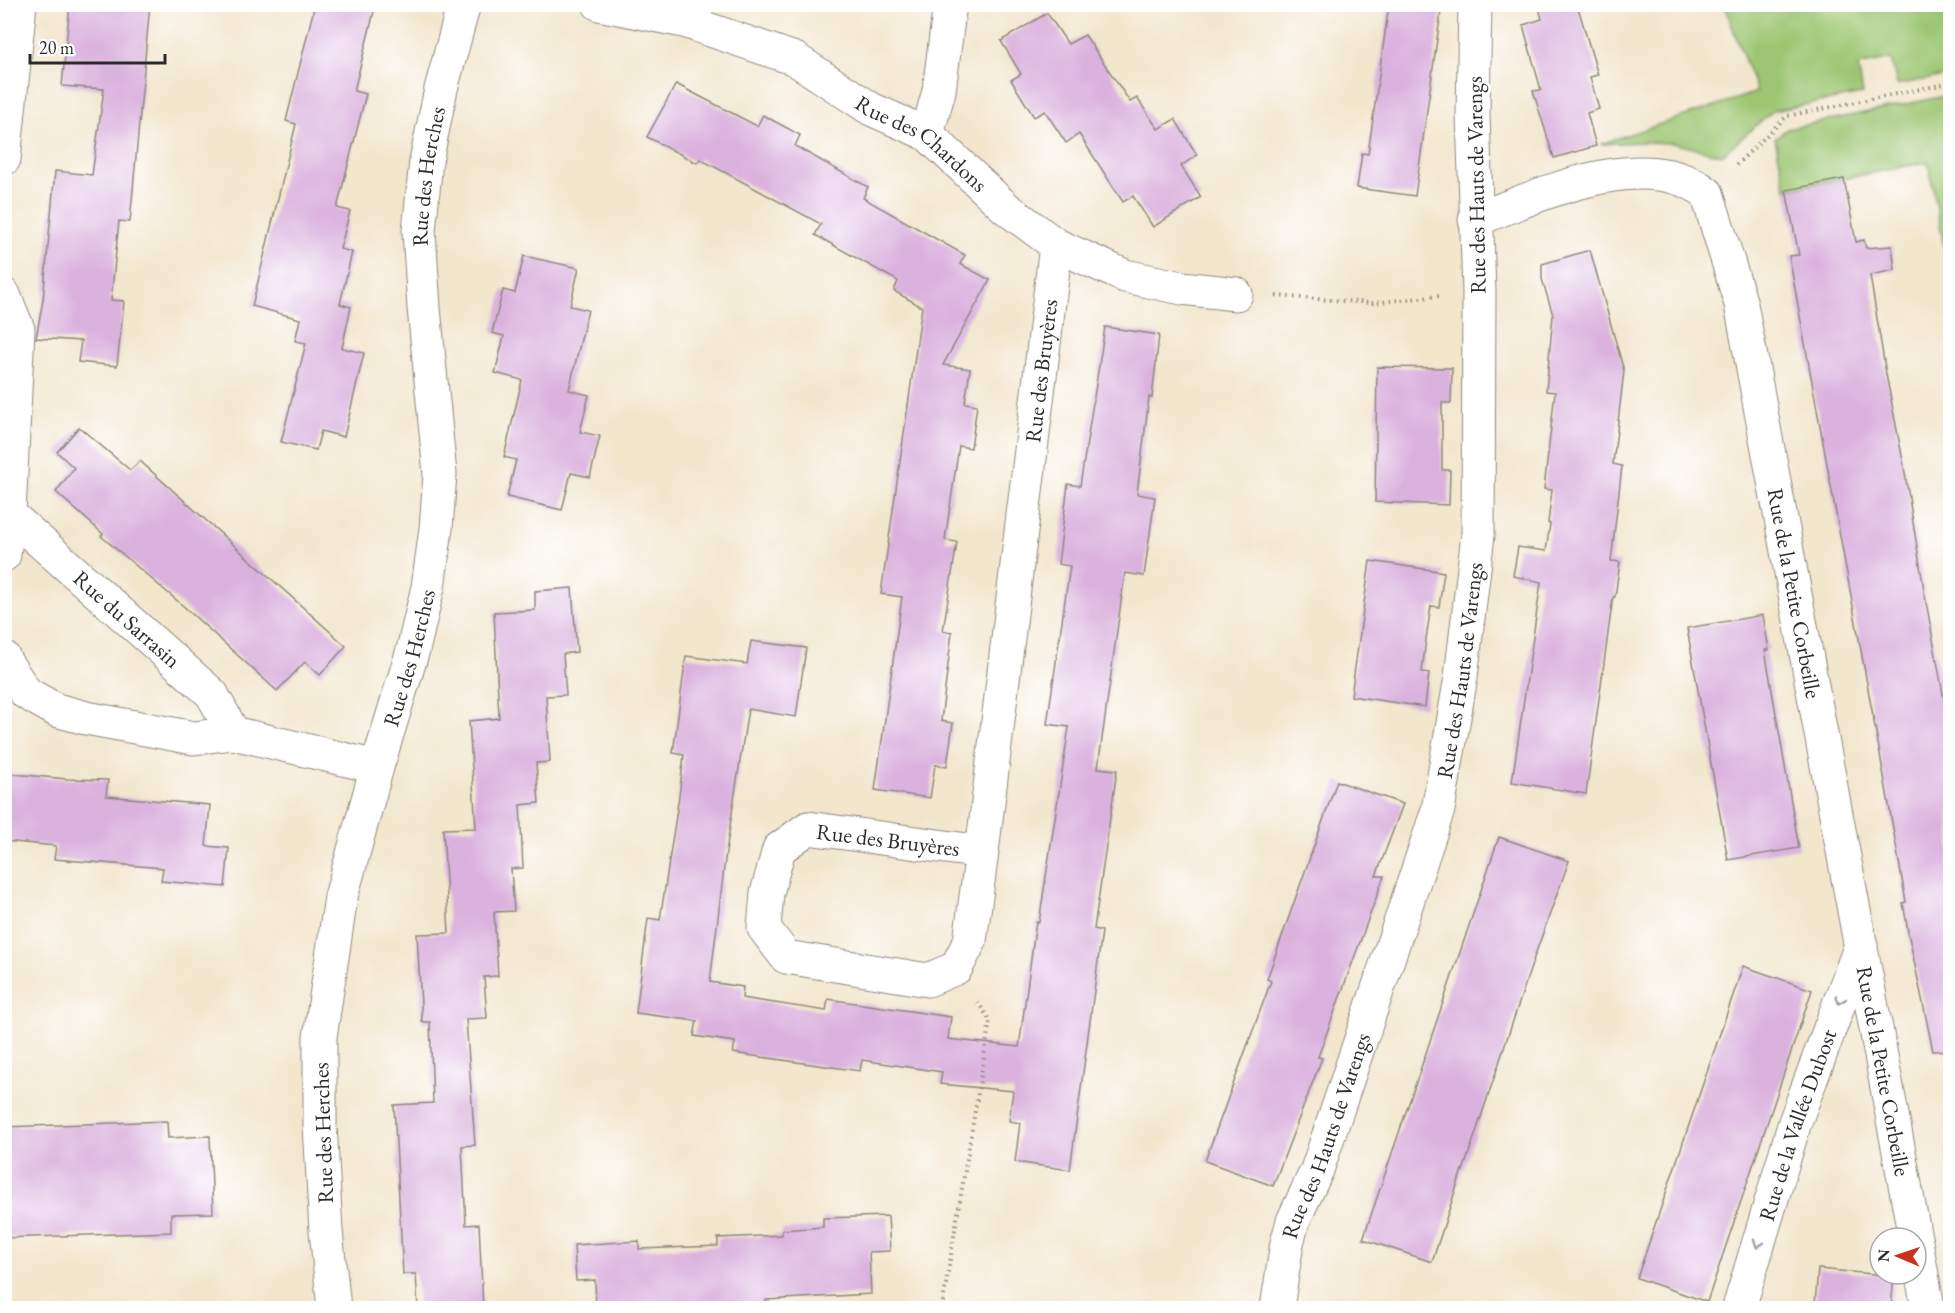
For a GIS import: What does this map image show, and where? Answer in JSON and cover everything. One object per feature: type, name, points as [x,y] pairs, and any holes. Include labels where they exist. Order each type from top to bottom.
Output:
[{"type":"street","points":[[4,159],[20,4]]},
{"type":"street","name":"Rue des Herches","points":[[334,1308],[326,1230],[320,1125],[321,1037],[341,897],[428,587],[436,529],[440,474],[419,231],[426,160],[441,89],[464,4]]},
{"type":"street","name":"Rue des Chardons","points":[[599,4],[684,21],[795,59],[871,109],[927,134],[1006,208],[1056,245],[1125,276],[1182,288],[1236,294]]},
{"type":"street","points":[[927,134],[939,91],[950,4]]},
{"type":"street","name":"Rue des Hauts de Varengs","points":[[1277,1308],[1293,1221],[1317,1170],[1438,810],[1461,677],[1478,534],[1479,292],[1473,115],[1475,4]]},
{"type":"street","points":[[1475,220],[1592,179],[1656,173],[1696,184],[1707,193]]},
{"type":"street","name":"Rue de la Petite Corbeille","points":[[1707,193],[1741,304],[1913,1226]]},
{"type":"street","name":"Rue des Bruyères","points":[[982,852],[808,828],[779,849],[767,894],[764,928],[786,957],[928,980],[956,968],[970,941],[982,852],[1056,245]]},
{"type":"street","points":[[4,295],[18,329],[9,514],[4,555]]},
{"type":"street","name":"Rue du Sarrasin","points":[[9,514],[212,694],[233,733]]},
{"type":"street","points":[[4,658],[26,693],[56,710],[86,718],[194,738],[233,733],[377,767]]},
{"type":"street","name":"Rue de la Vallée Dubost","points":[[1739,1308],[1795,1122],[1861,945]]},
{"type":"street","name":"Rue de la Petite Corbeille","points":[[1924,1286],[1928,1308]]},
{"type":"path","points":[[1707,193],[1787,116],[1950,83]]},
{"type":"path","points":[[1236,294],[1372,303],[1479,292]]},
{"type":"path","points":[[942,1308],[990,1021],[956,968]]},
{"type":"green space","points":[[1724,5],[1950,5],[1950,75],[1897,85],[1891,59],[1858,66],[1863,94],[1773,111],[1722,155],[1672,143],[1600,144],[1757,92]]},
{"type":"green space","points":[[1950,95],[1950,279],[1928,162],[1786,190],[1775,138],[1787,129]]},
{"type":"building","points":[[70,4],[150,4],[130,222],[119,221],[111,300],[124,301],[117,366],[78,362],[81,341],[36,338],[43,300],[55,171],[92,175],[104,89],[62,86]]},
{"type":"building","points":[[315,4],[376,4],[354,91],[366,94],[337,208],[350,211],[340,249],[352,252],[340,304],[351,307],[342,348],[364,353],[344,437],[321,431],[316,450],[281,442],[306,343],[295,341],[300,319],[252,306],[296,124],[286,121]]},
{"type":"building","points":[[1389,4],[1442,4],[1415,196],[1357,188],[1362,153],[1368,154]]},
{"type":"building","points":[[1538,4],[1577,4],[1598,75],[1590,77],[1599,109],[1587,113],[1596,146],[1554,158],[1533,91],[1541,90],[1523,25],[1542,19]]},
{"type":"building","points":[[1047,13],[1068,44],[1085,35],[1130,102],[1137,98],[1158,129],[1175,119],[1197,155],[1181,166],[1201,197],[1153,227],[1133,196],[1123,202],[1079,134],[1066,143],[1045,111],[1034,117],[1011,80],[1021,74],[1001,41]]},
{"type":"building","points":[[676,84],[757,126],[763,115],[800,135],[795,146],[868,187],[863,198],[965,255],[960,264],[990,280],[943,365],[970,369],[965,403],[977,405],[971,448],[959,446],[945,540],[957,542],[943,631],[952,632],[941,721],[953,723],[947,766],[935,765],[930,798],[875,790],[902,597],[881,594],[922,307],[894,291],[898,281],[815,235],[821,224],[700,159],[697,163],[647,137]]},
{"type":"building","points":[[1844,179],[1856,242],[1864,240],[1866,248],[1892,246],[1895,270],[1870,275],[1950,732],[1950,1050],[1933,1051],[1909,937],[1903,903],[1906,902],[1883,771],[1789,256],[1799,255],[1786,190]]},
{"type":"building","points":[[1590,250],[1624,371],[1613,464],[1622,466],[1611,561],[1620,562],[1615,597],[1613,597],[1586,794],[1512,782],[1541,582],[1513,576],[1518,547],[1546,551],[1550,524],[1548,523],[1552,490],[1544,489],[1555,392],[1546,391],[1553,315],[1542,279],[1542,264]]},
{"type":"building","points":[[524,256],[579,268],[570,306],[588,310],[569,390],[589,395],[580,432],[600,436],[590,477],[571,473],[562,510],[507,497],[516,460],[504,457],[522,380],[495,373],[504,336],[492,333],[503,290],[515,293]]},
{"type":"building","points":[[1105,327],[1159,335],[1137,494],[1155,497],[1144,576],[1125,573],[1098,768],[1117,770],[1094,929],[1102,931],[1070,1170],[1015,1162],[1020,1123],[1009,1121],[1013,1091],[940,1084],[942,1072],[862,1060],[860,1071],[733,1053],[735,1042],[694,1036],[697,1021],[636,1013],[648,918],[660,920],[679,796],[684,755],[673,753],[686,656],[747,664],[751,641],[806,648],[796,717],[748,709],[726,852],[710,982],[743,987],[742,998],[826,1011],[828,999],[951,1017],[948,1039],[1019,1047],[1036,922],[1039,922],[1069,727],[1047,724],[1070,566],[1058,564],[1068,484],[1080,486]]},
{"type":"building","points":[[1377,367],[1452,368],[1451,403],[1442,403],[1442,470],[1450,470],[1449,505],[1375,502]]},
{"type":"building","points":[[79,427],[130,470],[140,461],[346,646],[320,675],[305,662],[277,691],[181,604],[101,536],[103,534],[56,492],[74,468],[57,452]]},
{"type":"building","points":[[1370,561],[1444,572],[1439,607],[1431,606],[1426,639],[1422,672],[1429,673],[1425,707],[1351,696]]},
{"type":"building","points":[[572,588],[577,652],[563,654],[566,695],[546,696],[550,762],[536,763],[539,803],[520,805],[523,868],[511,869],[514,911],[494,912],[498,976],[484,977],[487,1018],[466,1019],[475,1145],[462,1146],[466,1225],[479,1224],[483,1308],[418,1308],[416,1274],[403,1274],[394,1105],[433,1103],[430,1022],[422,1022],[417,934],[449,933],[443,829],[476,828],[469,721],[499,718],[494,612],[535,610],[535,591]]},
{"type":"building","points":[[1763,615],[1769,650],[1765,650],[1799,848],[1728,860],[1687,628]]},
{"type":"building","points":[[4,773],[108,780],[106,796],[210,805],[206,846],[229,848],[225,887],[161,881],[163,868],[54,859],[56,846],[4,841]]},
{"type":"building","points":[[1337,781],[1403,804],[1376,876],[1384,876],[1318,1057],[1322,1058],[1273,1186],[1205,1161],[1271,981],[1267,979]]},
{"type":"building","points":[[1499,837],[1569,861],[1432,1262],[1363,1239]]},
{"type":"building","points":[[1743,966],[1812,990],[1707,1302],[1637,1278]]},
{"type":"building","points":[[167,1121],[168,1138],[210,1136],[213,1213],[171,1214],[171,1232],[4,1238],[4,1127]]},
{"type":"building","points":[[888,1216],[890,1251],[869,1252],[871,1294],[766,1300],[766,1308],[596,1308],[595,1280],[576,1281],[574,1245],[639,1241],[639,1249],[718,1246],[718,1238],[782,1235],[782,1230],[823,1227],[823,1218]]},
{"type":"building","points":[[1818,1269],[1868,1274],[1868,1286],[1893,1286],[1891,1308],[1836,1308],[1836,1306],[1815,1304]]}]
